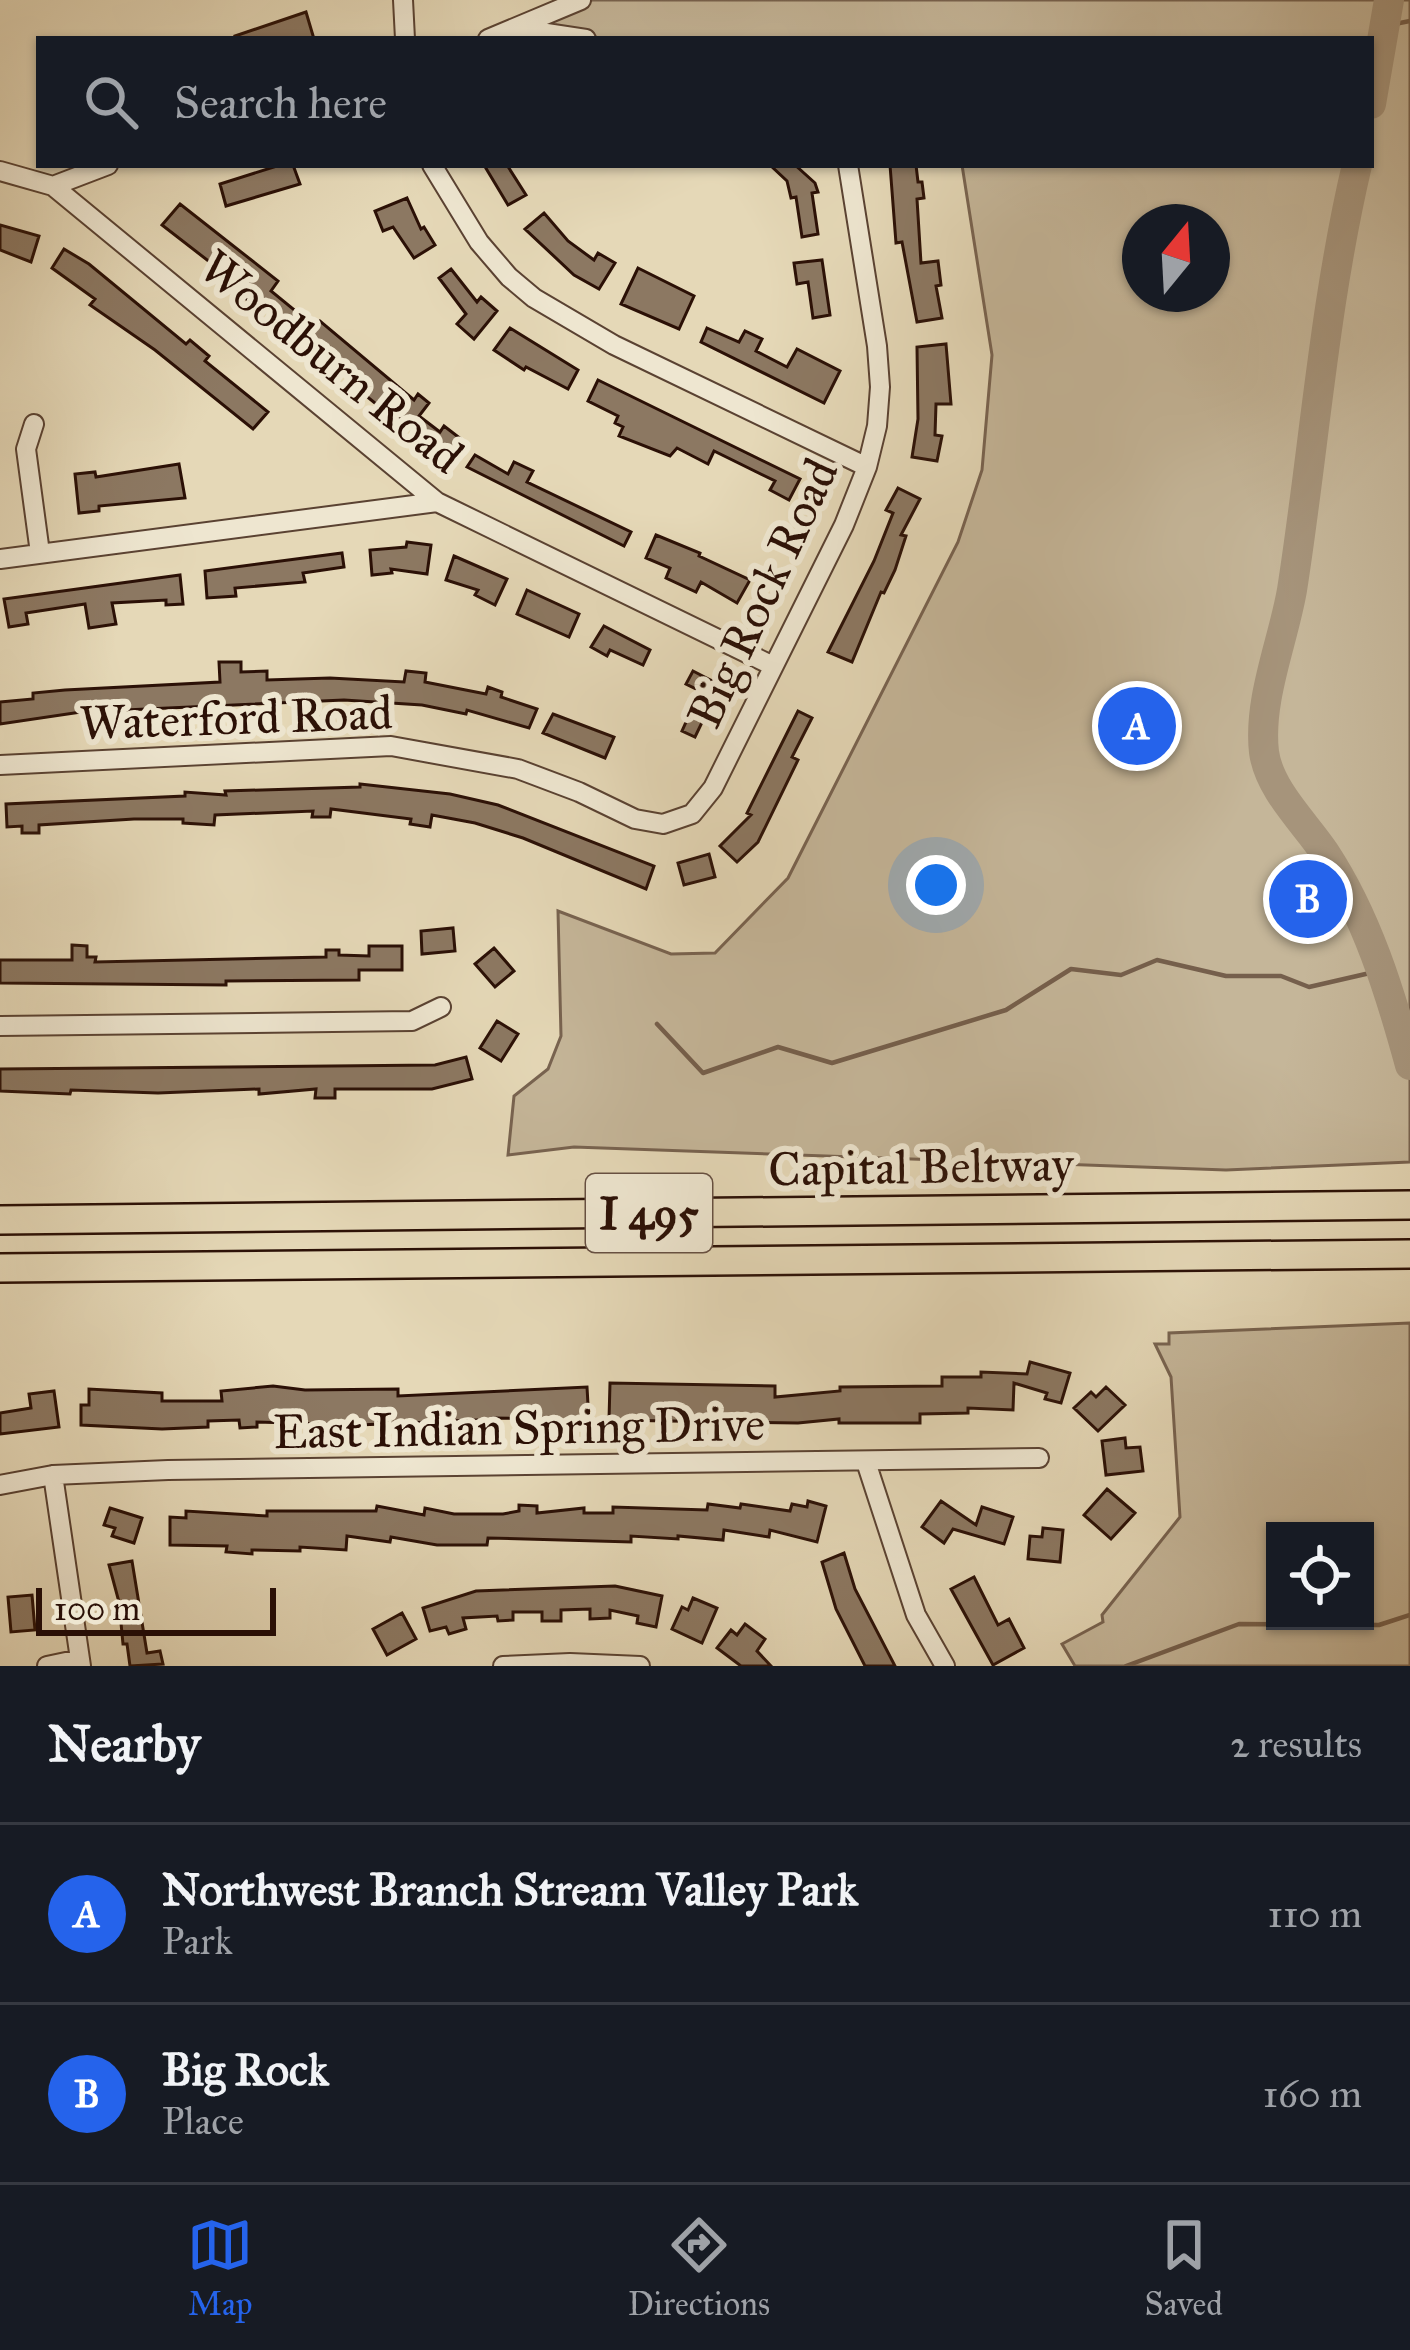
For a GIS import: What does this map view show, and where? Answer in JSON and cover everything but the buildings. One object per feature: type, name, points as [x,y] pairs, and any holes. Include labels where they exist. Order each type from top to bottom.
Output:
[{"type":"highway","name":"Capital Beltway","points":[[0,1220],[1410,1205]]},
{"type":"highway","name":"Capital Beltway","points":[[0,1268],[1410,1254]]},
{"type":"highway","points":[[0,1283],[124,1267]]},
{"type":"street","points":[[403,0],[405,36]]},
{"type":"street","points":[[497,36],[581,0]]},
{"type":"street","points":[[520,28],[568,36]]},
{"type":"street","points":[[0,171],[53,186],[100,168]]},
{"type":"street","points":[[434,168],[479,242],[534,298],[614,345],[867,467]]},
{"type":"street","name":"Big Rock Road","points":[[677,822],[692,814],[713,788],[844,525],[867,467],[877,426],[879,367],[848,168]]},
{"type":"street","name":"Woodburn Road","points":[[53,186],[437,502],[773,665]]},
{"type":"street","points":[[34,424],[26,448],[40,553]]},
{"type":"street","points":[[0,559],[437,502]]},
{"type":"street","name":"Waterford Road","points":[[0,765],[391,746],[518,769],[635,819],[650,824],[677,822]]},
{"type":"street","points":[[0,1026],[412,1021],[441,1007]]},
{"type":"street","name":"East Indian Spring Drive","points":[[0,1485],[53,1475],[168,1470],[1039,1458]]},
{"type":"street","points":[[866,1462],[916,1615],[944,1666]]},
{"type":"street","points":[[47,1666],[80,1662],[53,1475]]},
{"type":"street","points":[[503,1666],[640,1666]]},
{"type":"shaded area","points":[[592,0],[1410,0],[1410,1162],[1226,1170],[574,1147],[508,1155],[514,1096],[548,1069],[561,1036],[558,911],[671,954],[715,953],[788,878],[958,542],[982,470],[992,355],[962,168],[1374,168],[1374,36],[555,36],[550,17]]},
{"type":"shaded area","points":[[1410,1323],[1410,1666],[1075,1666],[1062,1644],[1103,1622],[1102,1615],[1180,1517],[1171,1377],[1155,1344],[1169,1344],[1169,1333]]},
{"type":"waterway","points":[[1374,87],[1389,0]]},
{"type":"waterway","points":[[1385,26],[1410,21]]},
{"type":"waterway","points":[[1356,168],[1328,324],[1292,590],[1265,712],[1264,752],[1280,793],[1325,853],[1353,903],[1385,983],[1410,1065]]},
{"type":"waterway","points":[[657,1024],[703,1073],[778,1047],[832,1063],[1006,1010],[1071,969],[1121,975],[1157,960],[1226,976],[1281,976],[1309,987],[1383,970]]},
{"type":"waterway","points":[[1126,1666],[1239,1624],[1379,1625],[1410,1615]]},
{"type":"place","name":"Northwest Branch Stream Valley Park","points":[[1137,726]]},
{"type":"place","name":"Big Rock","points":[[1308,899]]}]
